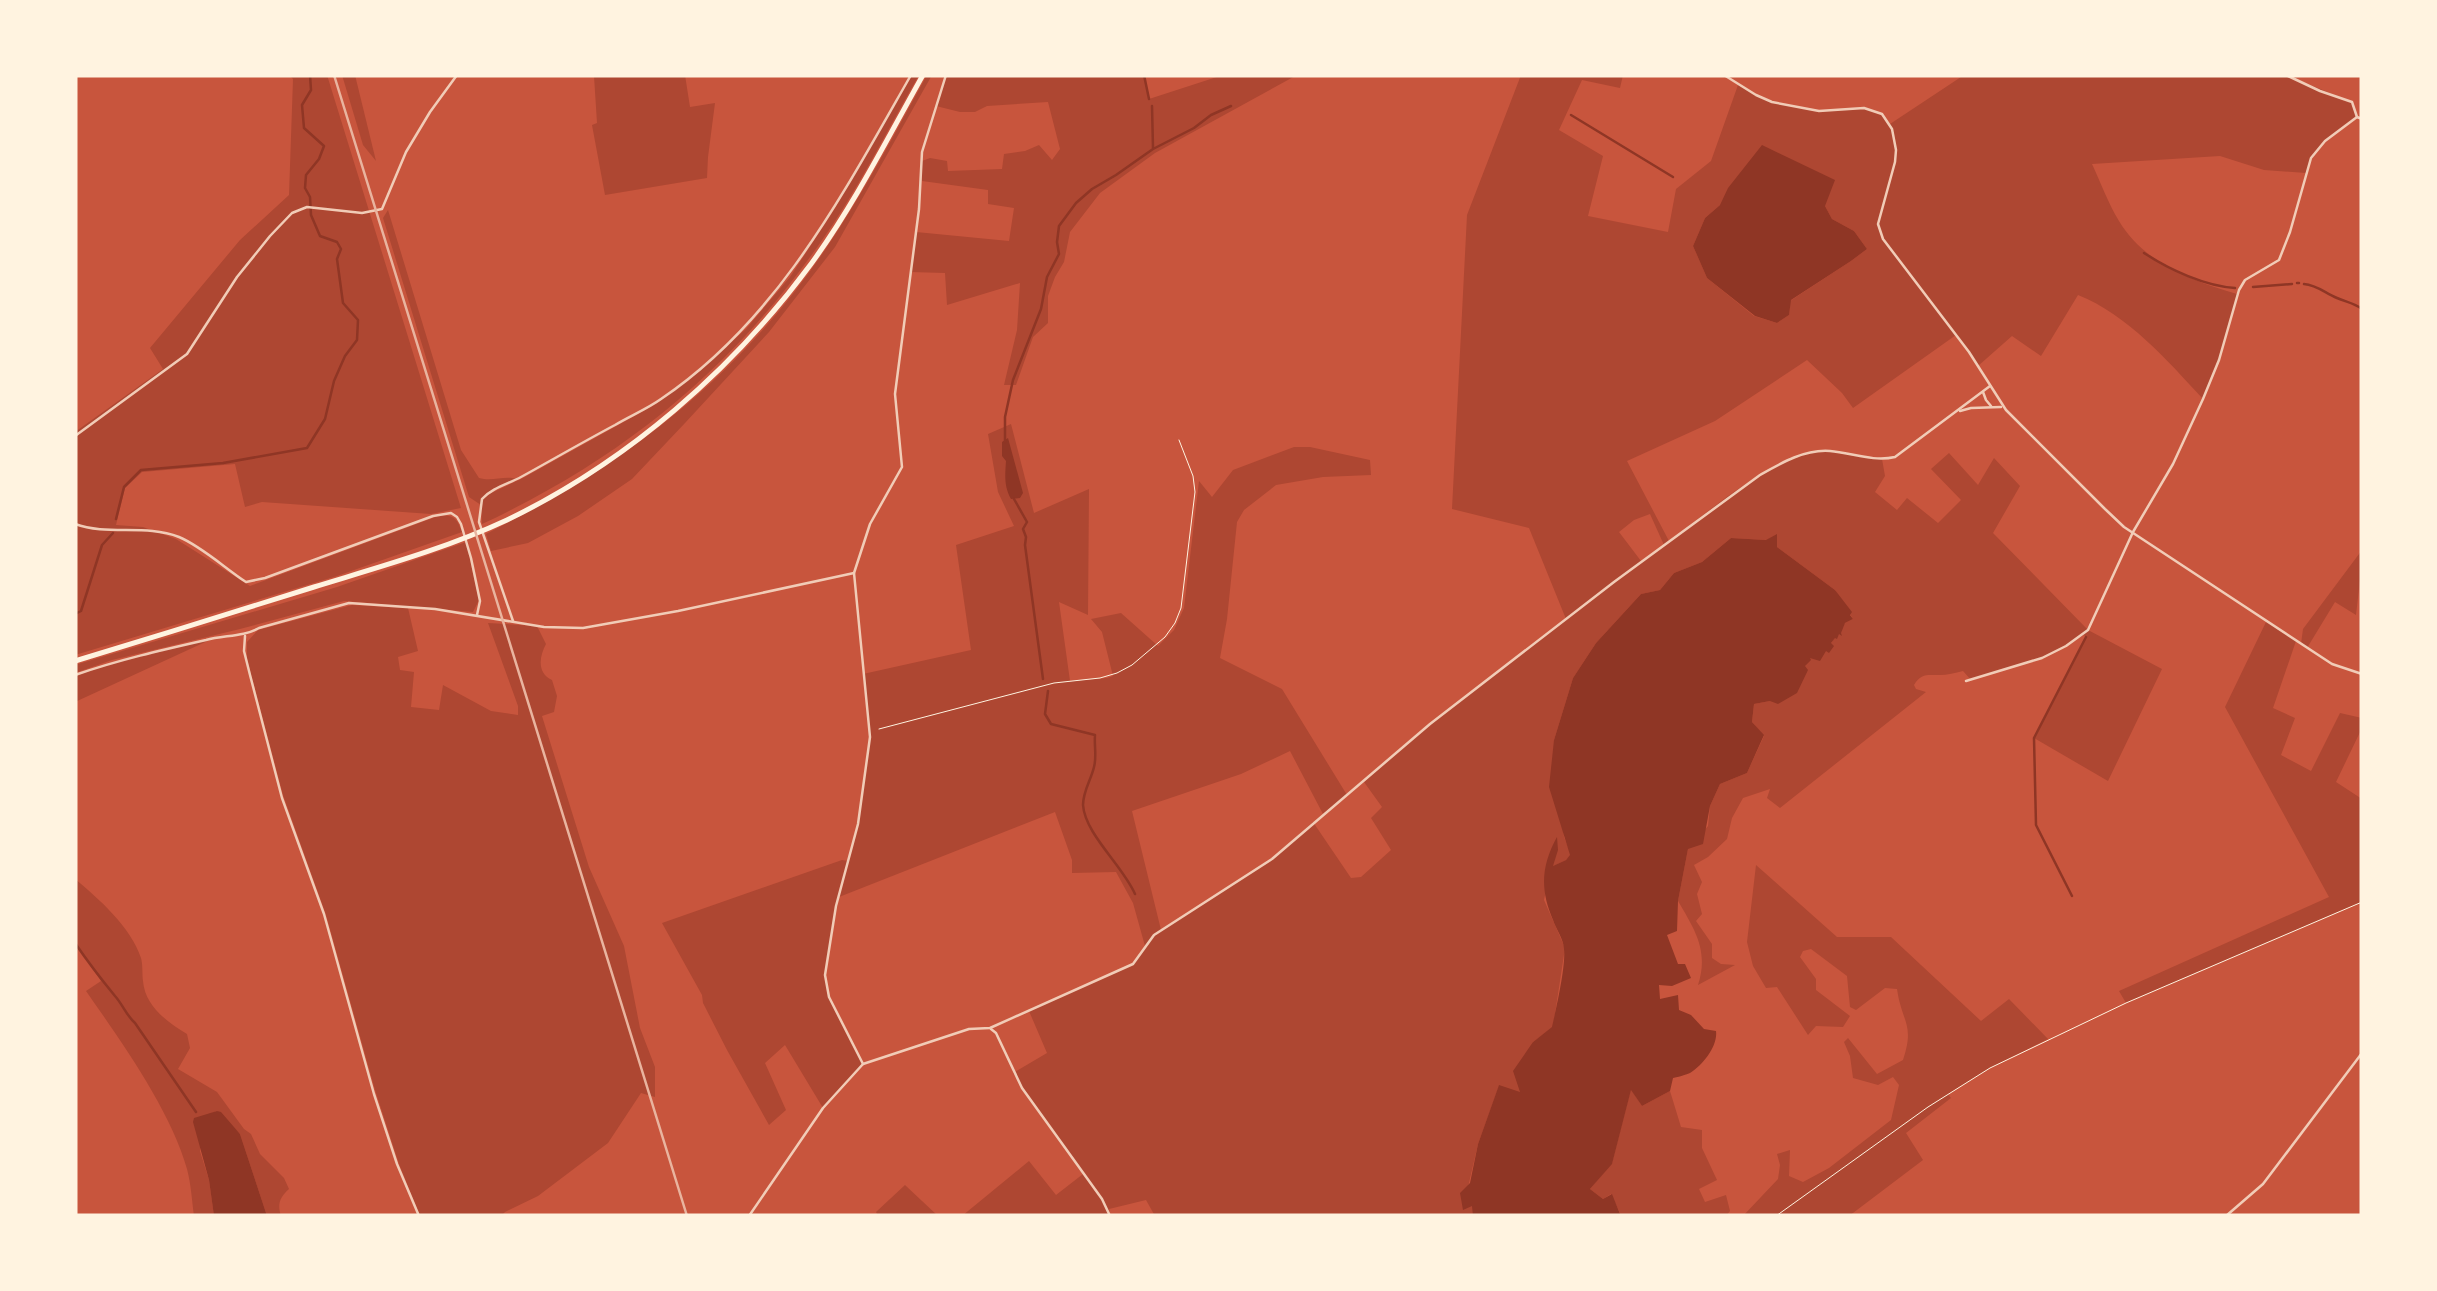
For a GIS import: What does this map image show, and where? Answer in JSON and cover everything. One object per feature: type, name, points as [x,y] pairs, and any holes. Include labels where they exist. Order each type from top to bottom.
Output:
[{"type":"highway","points":[[75,661],[461,540],[552,495],[612,457],[672,412],[736,353],[774,310],[853,199],[922,75]]},
{"type":"street","points":[[75,436],[188,354],[250,260],[287,217],[306,207],[362,213],[382,210],[406,152],[457,75]]},
{"type":"street","points":[[514,623],[479,522],[482,499],[662,399],[745,328],[807,249],[910,75]]},
{"type":"street","points":[[863,1064],[829,997],[825,975],[833,920],[858,824],[871,732],[854,573],[870,524],[902,467],[896,394],[921,192],[922,152],[946,75]]},
{"type":"street","points":[[1724,75],[1772,102],[1819,111],[1864,108],[1882,114],[1895,138],[1896,150],[1878,224],[1883,239],[1970,352],[2004,407],[2133,532],[2332,664],[2362,674]]},
{"type":"street","points":[[1966,682],[2042,658],[2083,634],[2091,624],[2133,532],[2173,464],[2204,398],[2220,360],[2238,290],[2250,276],[2279,260],[2311,158],[2325,141],[2360,118],[2352,102],[2286,75]]},
{"type":"street","points":[[749,1216],[823,1108],[863,1064],[969,1030],[990,1028],[1133,964],[1154,934],[1272,858],[1430,724],[1760,475],[1814,452],[1882,460],[1896,457],[1990,386]]},
{"type":"street","points":[[1983,391],[1992,407]]},
{"type":"street","points":[[1958,411],[2004,407]]},
{"type":"street","points":[[75,524],[179,538],[246,582],[433,516],[451,514],[461,524],[471,558],[480,601],[476,616]]},
{"type":"street","points":[[75,674],[203,640],[246,635],[349,603],[436,610],[514,623],[594,627],[854,573]]},
{"type":"street","points":[[246,635],[244,651],[282,798],[324,914],[374,1094],[418,1216]]},
{"type":"street","points":[[990,1028],[1018,1081],[1102,1198],[1110,1216]]},
{"type":"street","points":[[2226,1216],[2262,1184],[2362,1053]]},
{"type":"path","points":[[871,732],[1061,681],[1117,673],[1165,637],[1181,608],[1195,500],[1195,483],[1179,440]]},
{"type":"path","points":[[1776,1216],[1928,1107],[1990,1068],[2126,1004],[2362,902]]},
{"type":"shaded area","points":[[289,75],[327,75],[461,508],[431,514],[262,502],[245,507],[235,464],[142,472],[125,488],[116,525],[143,527],[176,539],[250,586],[438,516],[454,518],[462,532],[337,576],[75,655],[75,432],[163,369],[150,348],[240,240],[289,195],[293,79]]},
{"type":"shaded area","points":[[342,75],[355,75],[376,161],[363,145]]},
{"type":"shaded area","points":[[685,75],[690,107],[715,103],[707,178],[605,195],[592,125],[597,123],[594,76]]},
{"type":"shaded area","points":[[912,75],[919,75],[846,205],[784,291],[747,333],[669,408],[626,441],[533,499],[482,524],[481,505],[469,497],[383,218],[388,210],[461,450],[479,478],[517,479],[487,495],[523,478],[656,404],[746,329],[790,277],[832,213]]},
{"type":"shaded area","points":[[927,75],[932,75],[835,247],[769,332],[632,479],[578,516],[528,543],[491,551],[486,534],[633,447],[717,377],[756,338],[841,226]]},
{"type":"shaded area","points":[[946,75],[1144,75],[1149,99],[1223,75],[1297,75],[1155,153],[1100,193],[1070,232],[1064,262],[1048,296],[1048,323],[1033,337],[1016,385],[1004,385],[1017,330],[1020,283],[947,305],[945,273],[910,272],[916,232],[1009,241],[1014,208],[988,204],[988,190],[922,181],[922,161],[947,161],[948,171],[1002,169],[1004,154],[1039,145],[1052,160],[1060,149],[1048,102],[987,106],[975,112],[936,106]]},
{"type":"shaded area","points":[[1521,75],[1623,75],[1620,88],[1582,80],[1559,130],[1603,156],[1588,216],[1668,232],[1676,189],[1711,161],[1738,85],[1795,107],[1865,108],[1890,124],[1964,75],[2286,75],[2352,102],[2357,117],[2320,148],[2306,173],[2264,170],[2220,156],[2092,164],[2119,221],[2142,248],[2186,276],[2237,294],[2219,360],[2203,399],[2130,326],[2078,295],[2041,356],[2012,336],[1978,366],[1956,335],[1853,408],[1807,360],[1715,421],[1627,461],[1669,541],[1741,487],[1802,455],[1828,451],[1882,459],[1885,476],[1875,492],[1897,510],[1907,498],[1938,523],[1961,500],[1931,469],[1949,453],[1978,485],[1994,458],[2020,486],[1993,533],[2088,630],[2162,669],[2108,781],[2034,738],[2086,638],[2084,635],[2042,658],[1971,680],[1963,671],[1922,677],[1914,685],[1926,692],[1780,808],[1767,798],[1770,789],[1743,798],[1727,839],[1694,865],[1702,882],[1697,894],[1702,914],[1696,921],[1712,944],[1712,958],[1721,964],[1735,965],[1698,985],[1701,951],[1678,901],[1688,849],[1708,826],[1710,806],[1720,784],[1747,773],[1764,736],[1752,722],[1754,704],[1770,701],[1809,658],[1831,643],[1845,623],[1853,619],[1835,590],[1777,547],[1776,535],[1767,540],[1731,538],[1702,562],[1674,573],[1660,590],[1641,594],[1596,643],[1573,678],[1554,740],[1564,837],[1571,855],[1552,867],[1557,840],[1544,900],[1565,948],[1553,1027],[1533,1042],[1520,1093],[1499,1086],[1478,1144],[1463,1209],[1473,1205],[1473,1216],[1155,1216],[1146,1200],[1109,1209],[1110,1216],[962,1216],[1029,1161],[1056,1195],[1083,1174],[1013,1073],[1047,1053],[1029,1011],[1133,964],[1145,946],[1133,903],[1116,872],[1072,873],[1072,860],[1055,812],[839,897],[825,975],[827,991],[863,1064],[823,1108],[785,1045],[765,1063],[786,1110],[769,1125],[662,923],[848,861],[858,824],[870,737],[863,674],[971,650],[956,545],[1014,526],[998,492],[988,434],[1011,424],[1034,513],[1089,489],[1088,615],[1059,602],[1070,681],[1113,676],[1102,632],[1091,619],[1121,613],[1158,646],[1174,630],[1184,608],[1199,481],[1212,497],[1233,470],[1294,447],[1370,460],[1371,475],[1323,477],[1276,485],[1244,510],[1237,522],[1220,658],[1282,689],[1347,795],[1323,814],[1290,751],[1241,774],[1132,811],[1161,930],[1272,859],[1313,822],[1351,878],[1361,877],[1391,850],[1371,818],[1382,807],[1364,782],[1430,724],[1566,619],[1529,528],[1452,509],[1467,215]],"holes":[[[1720,205],[1825,206],[1832,219],[1854,231],[1867,249],[1790,301],[1789,315],[1777,323],[1754,316],[1707,278],[1693,246],[1705,218]],[[1650,514],[1664,545],[1641,561],[1619,532]]]},
{"type":"shaded area","points":[[1762,145],[1835,180],[1825,206],[1832,219],[1854,231],[1867,249],[1791,300],[1789,315],[1777,323],[1755,316],[1707,278],[1693,246],[1705,218],[1720,205],[1728,188]]},
{"type":"shaded area","points":[[1008,438],[1023,493],[1020,498],[1011,499],[1006,485],[1002,442]]},
{"type":"shaded area","points":[[1777,534],[1777,547],[1835,590],[1853,619],[1845,623],[1842,636],[1839,634],[1831,643],[1834,646],[1829,653],[1826,651],[1820,661],[1810,658],[1797,693],[1778,704],[1754,704],[1752,722],[1764,735],[1747,773],[1720,784],[1710,806],[1703,844],[1688,849],[1677,931],[1667,935],[1678,964],[1685,964],[1691,978],[1672,986],[1659,985],[1660,999],[1678,995],[1679,1010],[1691,1015],[1704,1029],[1716,1031],[1712,1049],[1695,1070],[1673,1078],[1670,1091],[1642,1106],[1631,1090],[1612,1164],[1590,1189],[1603,1199],[1612,1194],[1618,1216],[1473,1216],[1472,1206],[1463,1210],[1460,1193],[1470,1183],[1478,1144],[1499,1085],[1520,1092],[1513,1071],[1533,1042],[1552,1027],[1560,988],[1564,946],[1549,909],[1544,878],[1557,837],[1553,866],[1570,855],[1549,787],[1554,740],[1573,678],[1596,643],[1641,594],[1660,590],[1674,573],[1702,562],[1731,538],[1766,540]]},
{"type":"shaded area","points":[[466,542],[479,600],[473,612],[344,601],[75,673],[75,665],[337,587]]},
{"type":"shaded area","points":[[2362,550],[2356,615],[2335,602],[2307,648],[2301,644],[2303,629]]},
{"type":"shaded area","points":[[352,605],[408,608],[418,651],[398,657],[400,670],[414,672],[411,707],[439,710],[443,685],[491,711],[518,715],[488,623],[537,626],[546,644],[542,669],[552,680],[557,696],[554,712],[542,716],[589,867],[624,946],[640,1028],[655,1067],[655,1097],[641,1093],[608,1143],[538,1196],[501,1216],[420,1216],[399,1164],[326,915],[283,795],[247,659],[247,642],[258,630]]},
{"type":"shaded area","points":[[2266,622],[2296,641],[2273,708],[2295,718],[2281,755],[2311,771],[2340,713],[2362,718],[2362,728],[2336,782],[2362,799],[2362,902],[2126,1003],[2119,991],[2329,897],[2225,707]]},
{"type":"shaded area","points":[[214,638],[75,702],[75,676]]},
{"type":"shaded area","points":[[1756,865],[1837,937],[1891,937],[1981,1021],[2009,999],[2048,1039],[1948,1094],[1951,1098],[1906,1133],[1923,1160],[1849,1216],[1743,1216],[1778,1179],[1777,1154],[1790,1150],[1789,1176],[1803,1182],[1829,1168],[1891,1120],[1899,1085],[1893,1077],[1878,1085],[1853,1078],[1844,1042],[1848,1038],[1877,1074],[1903,1060],[1908,1038],[1897,989],[1885,988],[1856,1010],[1850,1007],[1847,976],[1811,949],[1803,951],[1800,957],[1816,979],[1816,990],[1850,1016],[1843,1027],[1816,1026],[1808,1035],[1777,987],[1766,988],[1753,966],[1747,942]]},
{"type":"shaded area","points":[[75,879],[130,935],[141,958],[148,998],[165,1019],[187,1034],[190,1048],[178,1069],[217,1092],[251,1134],[260,1154],[284,1178],[289,1189],[280,1201],[281,1216],[267,1216],[240,1134],[217,1111],[205,1116],[200,1151],[214,1216],[194,1216],[187,1169],[169,1124],[144,1077],[86,991],[101,981],[75,943]]},
{"type":"shaded area","points":[[1631,1089],[1642,1106],[1670,1091],[1681,1127],[1702,1130],[1702,1148],[1717,1180],[1699,1189],[1705,1202],[1726,1195],[1730,1211],[1726,1216],[1618,1216],[1611,1194],[1603,1199],[1590,1189],[1612,1163]]},
{"type":"shaded area","points":[[217,1111],[240,1134],[267,1216],[214,1216],[193,1122],[194,1118]]},
{"type":"shaded area","points":[[905,1185],[938,1216],[878,1216],[876,1212]]},
{"type":"waterway","points":[[116,519],[124,487],[141,470],[223,463],[307,448],[325,419],[334,381],[357,340],[358,320],[343,303],[337,259],[341,249],[337,242],[320,236],[305,188],[306,175],[324,146],[304,128],[302,105],[311,90],[310,75]]},
{"type":"waterway","points":[[1144,75],[1149,99]]},
{"type":"waterway","points":[[1152,106],[1153,148]]},
{"type":"waterway","points":[[1005,442],[1005,417],[1013,380],[1041,309],[1047,277],[1059,254],[1059,226],[1092,189],[1153,149],[1231,106]]},
{"type":"waterway","points":[[1571,115],[1673,177]]},
{"type":"waterway","points":[[2144,253],[2188,276],[2235,288]]},
{"type":"waterway","points":[[2253,287],[2292,284]]},
{"type":"waterway","points":[[2304,284],[2362,309]]},
{"type":"waterway","points":[[1014,499],[1027,522],[1023,529],[1043,679]]},
{"type":"waterway","points":[[75,614],[81,611],[102,545],[113,533]]},
{"type":"waterway","points":[[2072,896],[2036,825],[2034,738],[2086,637]]},
{"type":"waterway","points":[[1048,691],[1045,714],[1051,724],[1095,735],[1095,763],[1083,800],[1085,816],[1135,894]]},
{"type":"waterway","points":[[75,943],[196,1112]]},
{"type":"railway","points":[[334,75],[687,1216]]}]
